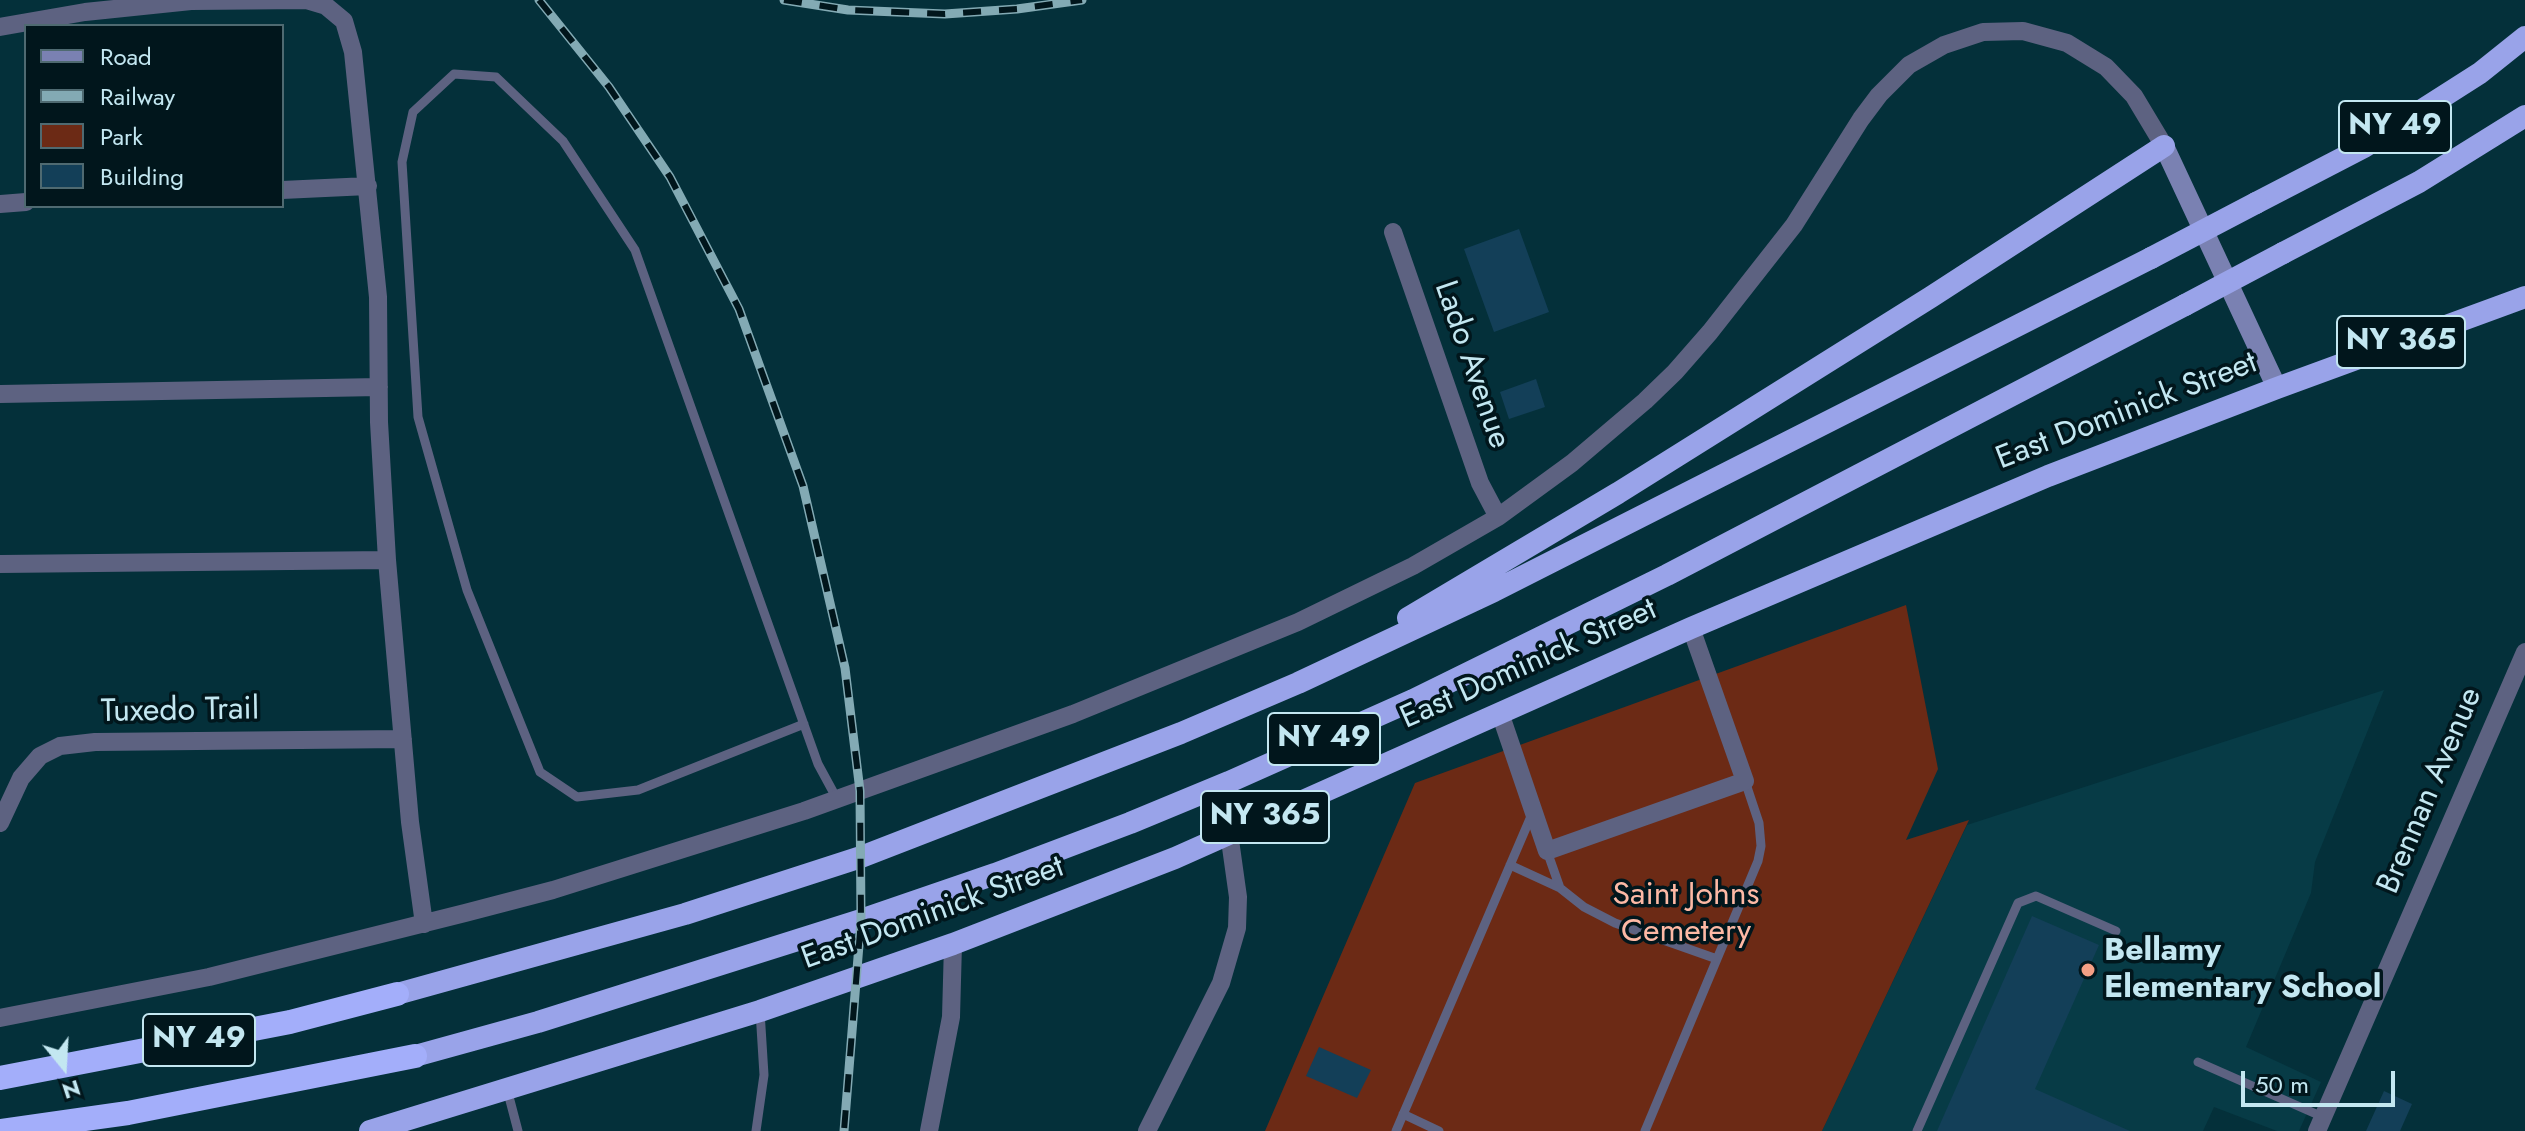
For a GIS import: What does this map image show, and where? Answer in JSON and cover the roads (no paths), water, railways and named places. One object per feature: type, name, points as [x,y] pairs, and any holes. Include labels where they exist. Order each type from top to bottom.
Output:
[{"type":"highway","name":"NY 49","points":[[0,1078],[290,1022],[685,914],[861,857],[1181,733],[1298,683],[1494,591],[2151,258],[2364,147],[2480,73],[2525,37]]},
{"type":"highway","name":"NY 49","points":[[0,1131],[128,1113],[415,1056],[538,1022],[850,924],[1130,823],[1413,700],[1653,582],[2419,182],[2525,116]]},
{"type":"highway","points":[[1298,683],[1631,485],[2164,146]]},
{"type":"highway","name":"East Dominick Street","points":[[377,1130],[760,1011],[953,944],[1160,864],[1691,628],[2048,476],[2525,297]]},
{"type":"highway","points":[[108,1131],[206,1098]]},
{"type":"main road","points":[[2164,146],[2277,388]]},
{"type":"street","points":[[0,27],[85,12],[191,1],[306,0],[326,6],[344,21],[353,52],[378,297],[387,560],[410,822],[424,924]]},
{"type":"street","points":[[0,1018],[209,977],[566,886],[837,799],[1073,714],[1298,622],[1413,566],[1498,517],[1572,463],[1675,372],[1794,225],[1879,95],[1909,65],[1944,45],[1983,32],[2023,31],[2067,43],[2106,67],[2134,96],[2164,146]]},
{"type":"street","points":[[284,190],[368,186]]},
{"type":"street","points":[[0,204],[24,202]]},
{"type":"street","name":"Lado Avenue","points":[[1393,232],[1480,483],[1498,517]]},
{"type":"street","points":[[0,394],[379,387]]},
{"type":"street","points":[[0,564],[387,560]]},
{"type":"street","points":[[1500,713],[1547,851],[1745,781],[1691,628]]},
{"type":"street","name":"Brennan Avenue","points":[[2320,1124],[2525,652]]},
{"type":"street","name":"Tuxedo Trail","points":[[0,823],[21,778],[40,756],[60,746],[95,742],[403,739]]},
{"type":"street","points":[[1147,1131],[1221,983],[1237,928],[1238,897],[1229,833]]},
{"type":"street","points":[[929,1131],[951,1017],[953,944]]},
{"type":"lane","points":[[804,724],[638,790],[577,797],[540,772],[467,590],[418,417],[402,162],[413,112],[454,74],[496,77],[563,141],[635,250],[804,724],[818,764],[837,799]]},
{"type":"lane","points":[[1645,1131],[1758,861],[1761,846],[1759,823],[1745,781]]},
{"type":"lane","points":[[1396,1131],[1533,811]]},
{"type":"lane","points":[[1547,851],[1560,888]]},
{"type":"lane","points":[[1510,865],[1560,888],[1584,907],[1615,923],[1717,959]]},
{"type":"lane","points":[[1917,1131],[2018,903],[2036,896],[2116,931]]},
{"type":"lane","points":[[756,1131],[764,1075],[760,1011]]},
{"type":"lane","points":[[2198,1062],[2320,1124]]},
{"type":"lane","points":[[507,1089],[518,1131]]},
{"type":"lane","points":[[1403,1114],[1439,1131]]},
{"type":"railway","points":[[539,0],[609,87],[670,177],[739,309],[803,486],[845,668],[860,791],[861,920],[844,1131]]},
{"type":"railway","points":[[784,0],[848,10],[945,14],[1082,0]]},
{"type":"place","name":"Bellamy Elementary School","points":[[2088,970]]},
{"type":"park label","name":"Saint Johns Cemetery","points":[[1686,914]]}]
